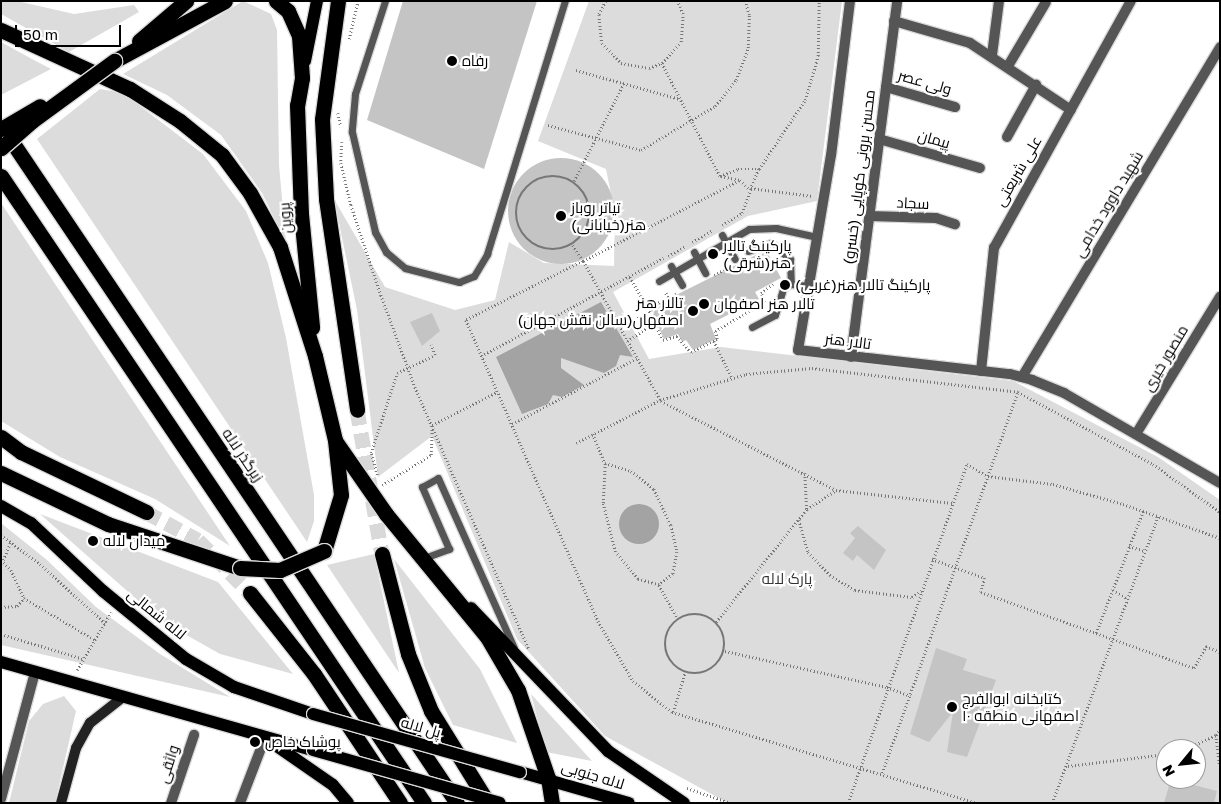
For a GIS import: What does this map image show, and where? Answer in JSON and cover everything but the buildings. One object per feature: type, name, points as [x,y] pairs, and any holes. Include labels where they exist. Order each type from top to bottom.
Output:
[{"type":"highway","points":[[1,148],[65,95],[114,61],[186,1]]},
{"type":"highway","points":[[114,61],[225,1]]},
{"type":"highway","name":"پروین","points":[[276,1],[288,11],[299,36],[302,78],[297,105],[301,214],[315,356]]},
{"type":"highway","points":[[338,1],[322,119],[326,189],[357,410]]},
{"type":"highway","points":[[1,30],[130,89],[180,121],[222,155],[250,193],[280,246],[315,356],[335,440],[341,495],[324,551],[280,570],[240,568],[108,524],[1,473]]},
{"type":"highway","points":[[1,128],[28,111],[65,95]]},
{"type":"highway","name":"زیرگذر لاله","points":[[1,128],[457,803]]},
{"type":"highway","points":[[1,176],[424,803]]},
{"type":"highway","points":[[1,437],[21,452],[146,512]]},
{"type":"highway","points":[[335,440],[376,501],[487,636],[518,690],[548,778],[552,803]]},
{"type":"highway","points":[[382,554],[408,654],[431,711],[488,803]]},
{"type":"highway","points":[[250,593],[314,674],[400,803]]},
{"type":"main road","points":[[302,78],[317,1]]},
{"type":"main road","name":"لاله شمالی","points":[[1,506],[31,523],[117,602],[186,658],[234,687],[313,714]]},
{"type":"main road","points":[[427,561],[608,751],[684,803]]},
{"type":"main road","points":[[1,662],[500,803]]},
{"type":"main road","points":[[61,803],[76,748],[90,723],[123,697]]},
{"type":"main road","name":"پل لاله","points":[[313,714],[520,772],[548,778]]},
{"type":"main road","points":[[265,738],[333,785],[348,803]]},
{"type":"main road","name":"لاله جنوبی","points":[[548,778],[629,803]]},
{"type":"street","name":"تالار هنر","points":[[850,1],[817,237],[798,350],[1022,377],[1064,394],[1218,479]]},
{"type":"street","name":"محسن برونی کوپایی (خسرو)","points":[[851,357],[897,1]]},
{"type":"street","points":[[992,55],[998,1]]},
{"type":"street","name":"علی شریعتی","points":[[982,371],[994,248],[1131,1]]},
{"type":"street","points":[[1008,66],[1046,2]]},
{"type":"street","points":[[894,21],[970,43],[992,55],[1071,110]]},
{"type":"street","name":"شهید داوود خدامی","points":[[1022,377],[1220,47]]},
{"type":"street","points":[[1007,137],[1036,85]]},
{"type":"street","name":"ولی عصر","points":[[886,87],[955,107]]},
{"type":"street","name":"پیمان","points":[[879,139],[980,168]]},
{"type":"street","name":"سجاد","points":[[869,216],[936,218],[955,224]]},
{"type":"street","name":"منصور خیری","points":[[1136,434],[1220,297]]},
{"type":"street","points":[[1,799],[35,672]]},
{"type":"street","name":"واثقی","points":[[171,803],[194,735]]},
{"type":"street","points":[[240,803],[265,738]]},
{"type":"lane","points":[[385,1],[355,94],[352,132],[375,232],[386,252],[405,268],[459,282],[474,276],[487,254],[565,1]]},
{"type":"lane","points":[[659,281],[673,269],[698,260],[749,229],[776,228],[817,237]]},
{"type":"lane","points":[[722,235],[735,261]]},
{"type":"lane","points":[[748,251],[771,243],[790,259],[791,284]]},
{"type":"lane","points":[[694,252],[708,275]]},
{"type":"lane","points":[[673,269],[684,287]]},
{"type":"lane","points":[[752,327],[775,315],[783,288],[791,284],[808,286]]},
{"type":"lane","points":[[427,561],[449,549],[422,486],[438,478],[518,658]]},
{"type":"path","points":[[347,47],[358,1]]},
{"type":"path","points":[[606,1],[598,29],[610,54],[634,68],[662,63],[681,42],[683,14],[677,1]]},
{"type":"path","points":[[548,125],[641,150],[715,106],[736,80],[748,48],[749,15],[746,1]]},
{"type":"path","points":[[481,356],[601,294],[742,214],[759,169],[805,100],[818,56],[819,1]]},
{"type":"path","points":[[662,63],[720,176]]},
{"type":"path","points":[[576,70],[680,99]]},
{"type":"path","points":[[574,181],[599,138],[624,83]]},
{"type":"path","points":[[336,103],[341,129]]},
{"type":"path","points":[[343,138],[341,163],[351,204],[407,366],[532,658]]},
{"type":"path","points":[[720,176],[738,169],[759,169]]},
{"type":"path","points":[[547,175],[574,181],[591,208],[589,225],[573,245],[558,251],[532,243],[522,232],[516,216],[521,194],[535,181],[547,175]]},
{"type":"path","points":[[720,176],[740,180],[751,189],[814,196],[815,186]]},
{"type":"path","points":[[740,180],[466,320],[598,621],[633,681],[672,712],[860,766],[978,803]]},
{"type":"path","points":[[573,245],[660,400],[836,490],[952,503]]},
{"type":"path","points":[[708,275],[735,261]]},
{"type":"path","points":[[630,277],[648,308],[663,340],[677,336],[691,352],[717,339],[715,330],[764,302],[761,293],[778,282]]},
{"type":"path","points":[[648,308],[669,298],[684,287]]},
{"type":"path","points":[[666,293],[669,298]]},
{"type":"path","points":[[628,341],[655,323]]},
{"type":"path","points":[[714,341],[732,378]]},
{"type":"path","points":[[376,501],[381,486],[370,453],[397,373],[407,366],[435,355],[431,345]]},
{"type":"path","points":[[512,424],[637,358]]},
{"type":"path","points":[[576,443],[660,400],[732,378],[812,368],[1018,392],[1152,464],[1220,512]]},
{"type":"path","points":[[432,425],[497,392]]},
{"type":"path","points":[[882,773],[1018,392]]},
{"type":"path","points":[[381,486],[431,455],[432,425]]},
{"type":"path","points":[[593,434],[606,463],[603,503],[614,552],[638,579],[659,585],[678,619]]},
{"type":"path","points":[[606,463],[631,471],[654,489],[671,525],[678,552],[673,574],[659,585]]},
{"type":"path","points":[[848,803],[967,464],[988,476],[1053,484],[1143,511],[1220,538]]},
{"type":"path","points":[[805,473],[807,509]]},
{"type":"path","points":[[716,622],[807,509],[836,490]]},
{"type":"path","points":[[1096,633],[1143,511]]},
{"type":"path","points":[[1052,803],[1158,516]]},
{"type":"path","points":[[799,520],[808,552],[830,575],[855,590],[912,597],[921,591]]},
{"type":"path","points":[[1,535],[11,541],[105,623]]},
{"type":"path","points":[[11,541],[2,560],[11,570],[24,598],[95,640]]},
{"type":"path","points":[[1129,546],[1144,551]]},
{"type":"path","points":[[932,560],[985,578],[981,592],[1194,668],[1206,646],[1220,652]]},
{"type":"path","points":[[1112,590],[1127,598]]},
{"type":"path","points":[[1,607],[17,606],[24,598]]},
{"type":"path","points":[[70,682],[117,602]]},
{"type":"path","points":[[698,614],[716,622],[726,640],[725,651],[714,668],[695,674],[685,672],[670,661],[665,643],[667,634],[678,619],[698,614]]},
{"type":"path","points":[[1,634],[84,659]]},
{"type":"path","points":[[725,651],[888,687],[910,696]]},
{"type":"path","points":[[672,712],[685,672]]},
{"type":"path","points":[[1206,740],[1216,735],[1220,729]]},
{"type":"path","points":[[1216,735],[1220,766]]},
{"type":"path","points":[[1067,766],[1156,755]]},
{"type":"path","points":[[680,786],[731,803]]},
{"type":"green space","points":[[1,1],[17,1],[74,14],[134,5],[139,12],[69,52],[1,14]]},
{"type":"green space","points":[[243,1],[271,14],[277,30],[279,165],[286,242],[262,193],[221,135],[167,95],[123,74]]},
{"type":"green space","name":"پارک لاله","points":[[589,1],[842,1],[817,201],[748,216],[613,292],[649,359],[721,347],[1013,381],[1158,457],[1220,500],[1220,803],[728,803],[605,736],[517,639],[432,436],[378,477],[357,310],[334,199],[385,287],[455,310],[495,300],[509,242],[544,263],[614,266],[615,214],[606,169],[538,141]]},
{"type":"green space","points":[[1,42],[32,59],[51,69],[1,95]]},
{"type":"green space","points":[[100,89],[123,93],[203,154],[246,211],[268,263],[286,338],[314,495],[314,521],[307,542],[37,139]]},
{"type":"green space","name":"میدان لاله","points":[[1,203],[230,546],[155,499],[60,457],[1,421]]},
{"type":"green space","points":[[40,514],[218,582],[293,674],[220,654],[160,620]]},
{"type":"green space","points":[[1,523],[47,560],[96,607],[160,654],[230,697],[1,645]]},
{"type":"green space","points":[[374,554],[399,673],[327,565]]},
{"type":"green space","points":[[394,559],[480,669],[517,743],[453,725],[425,668]]},
{"type":"green space","points":[[531,694],[592,761],[546,752]]},
{"type":"green space","points":[[64,696],[76,711],[55,803],[9,803],[29,721],[43,704]]},
{"type":"shaded area","points":[[601,302],[633,357],[620,355],[616,366],[604,373],[561,358],[561,368],[584,385],[562,397],[553,395],[548,404],[522,414],[496,357]]},
{"type":"shaded area","points":[[639,504],[653,510],[659,524],[653,538],[639,544],[625,538],[619,524],[625,510]]},
{"type":"tunnel","points":[[357,410],[382,554]]},
{"type":"tunnel","points":[[146,512],[198,540],[250,593]]},
{"type":"place","name":"رفاه","points":[[452,61]]},
{"type":"place","name":"تیاتر روباز هنر(خیابانی)","points":[[561,216]]},
{"type":"place","name":"پارکینگ تالار هنر(شرقی)","points":[[713,254]]},
{"type":"place","name":"پارکینگ تالار هنر(غربی)","points":[[785,285]]},
{"type":"place","name":"تالار هنر اصفهان","points":[[704,304]]},
{"type":"place","name":"تالار هنر اصفهان(سالن نقش جهان)","points":[[693,311]]},
{"type":"place","name":"میدان لاله","points":[[93,541]]},
{"type":"place","name":"کتابخانه ابوالفرج اصفهانی منطقه ۱۰","points":[[952,707]]},
{"type":"place","name":"پوشاک خاص","points":[[255,742]]}]
